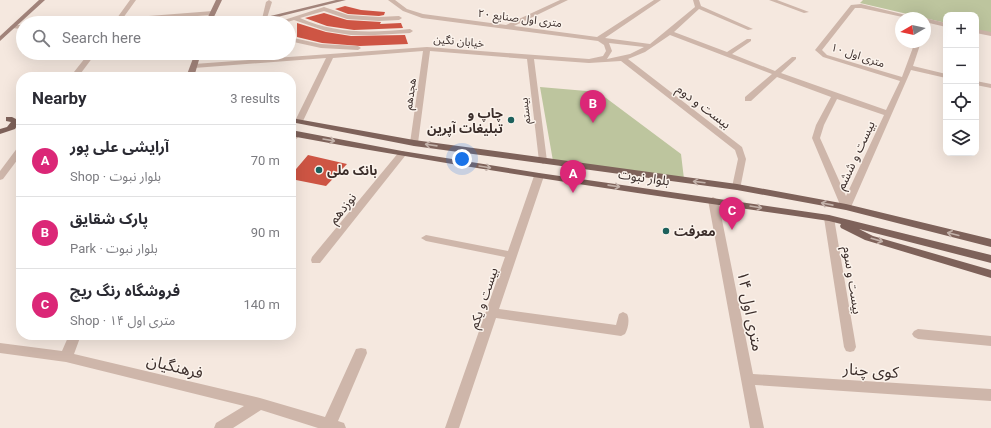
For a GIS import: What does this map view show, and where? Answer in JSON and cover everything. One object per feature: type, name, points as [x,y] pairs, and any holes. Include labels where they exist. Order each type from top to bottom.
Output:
[{"type":"main road","points":[[0,120],[16,118]]},
{"type":"main road","points":[[0,132],[12,128],[15,124],[16,121],[9,119]]},
{"type":"main road","name":"بلوار نبوت","points":[[296,120],[414,143],[738,187],[846,207],[991,243]]},
{"type":"main road","points":[[0,132],[16,131]]},
{"type":"main road","name":"بلوار نبوت","points":[[296,136],[539,176],[829,218],[991,259]]},
{"type":"main road","points":[[829,218],[869,238],[991,274]]},
{"type":"street","points":[[25,16],[42,0]]},
{"type":"street","points":[[33,16],[50,0]]},
{"type":"street","points":[[121,16],[133,0]]},
{"type":"street","points":[[212,16],[219,0]]},
{"type":"street","points":[[273,16],[342,0]]},
{"type":"street","name":"۲۰ متری اول صنایع","points":[[391,0],[405,10],[422,16],[508,26],[650,46]]},
{"type":"street","points":[[508,26],[565,0]]},
{"type":"street","points":[[594,61],[605,57],[609,51],[607,44],[599,39],[658,0]]},
{"type":"street","points":[[772,0],[806,12]]},
{"type":"street","points":[[265,16],[269,2]]},
{"type":"street","points":[[697,4],[750,28]]},
{"type":"street","name":"خیابان نگین","points":[[296,59],[427,49],[530,58],[594,61],[622,59],[636,55],[670,33],[697,4]]},
{"type":"street","name":"۱۰ متری اول","points":[[895,14],[853,6],[818,50],[825,56],[904,80]]},
{"type":"street","points":[[296,17],[324,9],[347,17],[379,19],[398,18]]},
{"type":"street","points":[[177,16],[213,13]]},
{"type":"street","points":[[296,19],[317,28],[361,33],[378,34],[410,31]]},
{"type":"street","points":[[931,23],[943,25]]},
{"type":"street","points":[[0,38],[16,24]]},
{"type":"street","points":[[0,47],[16,32]]},
{"type":"street","points":[[979,32],[991,34]]},
{"type":"street","points":[[670,33],[836,96],[889,114]]},
{"type":"street","points":[[727,55],[749,40]]},
{"type":"street","points":[[296,41],[308,44],[342,48],[388,48]]},
{"type":"street","name":"بیست و ششم","points":[[846,207],[904,80],[916,48]]},
{"type":"street","name":"هجدهم","points":[[414,143],[427,49]]},
{"type":"street","points":[[296,118],[331,56]]},
{"type":"street","name":"بیستم","points":[[530,58],[543,161]]},
{"type":"street","points":[[748,99],[794,58]]},
{"type":"street","name":"بیست و دوم","points":[[622,59],[732,142],[739,150],[742,159],[738,187]]},
{"type":"street","points":[[78,72],[87,60]]},
{"type":"street","points":[[192,72],[196,60]]},
{"type":"street","name":"خیابان نگین","points":[[194,66],[276,60]]},
{"type":"street","points":[[908,67],[943,75]]},
{"type":"street","points":[[979,83],[991,86]]},
{"type":"street","points":[[836,96],[820,125],[816,138],[846,207]]},
{"type":"street","name":"نوزدهم","points":[[316,260],[402,154]]},
{"type":"street","points":[[0,177],[16,156]]},
{"type":"street","name":"بیست و یکم","points":[[452,428],[539,176]]},
{"type":"street","name":"۱۴ متری اول","points":[[713,200],[757,428]]},
{"type":"street","name":"بیست و سوم","points":[[829,218],[850,348]]},
{"type":"street","points":[[426,238],[512,255]]},
{"type":"street","points":[[492,313],[621,331],[623,317]]},
{"type":"street","points":[[918,334],[991,341]]},
{"type":"street","points":[[66,357],[73,340]]},
{"type":"street","name":"فرهنگیان","points":[[0,348],[66,357],[260,404],[334,426]]},
{"type":"street","points":[[334,426],[361,353]]},
{"type":"street","name":"کوی چنار","points":[[748,379],[991,394]]},
{"type":"street","points":[[221,428],[260,404]]},
{"type":"green space","points":[[863,0],[991,0],[991,33],[979,31],[979,12],[943,12],[943,22],[931,20],[931,12],[899,12],[860,3]]},
{"type":"green space","points":[[540,87],[598,92],[681,154],[684,179],[553,161]]},
{"type":"building","points":[[345,6],[361,10],[385,12],[384,15],[379,16],[348,14],[335,9]]},
{"type":"building","points":[[324,13],[347,20],[381,22],[380,24],[401,23],[403,28],[354,30],[327,26],[305,18]]},
{"type":"building","points":[[297,23],[326,32],[351,36],[405,35],[408,44],[360,46],[322,43],[297,37]]},
{"type":"building","name":"بانک ملی","points":[[308,155],[347,164],[326,186],[296,180],[296,169]]},
{"type":"place","name":"چاپ و تبلیغات آپرین","points":[[511,120]]},
{"type":"place","name":"پارک شقایق","points":[[593,123]]},
{"type":"place","name":"بانک ملی","points":[[319,170]]},
{"type":"place","name":"آرایشی علی پور","points":[[573,193]]},
{"type":"place","name":"فروشگاه رنگ ریچ","points":[[732,230]]},
{"type":"place","name":"معرفت","points":[[666,231]]}]
